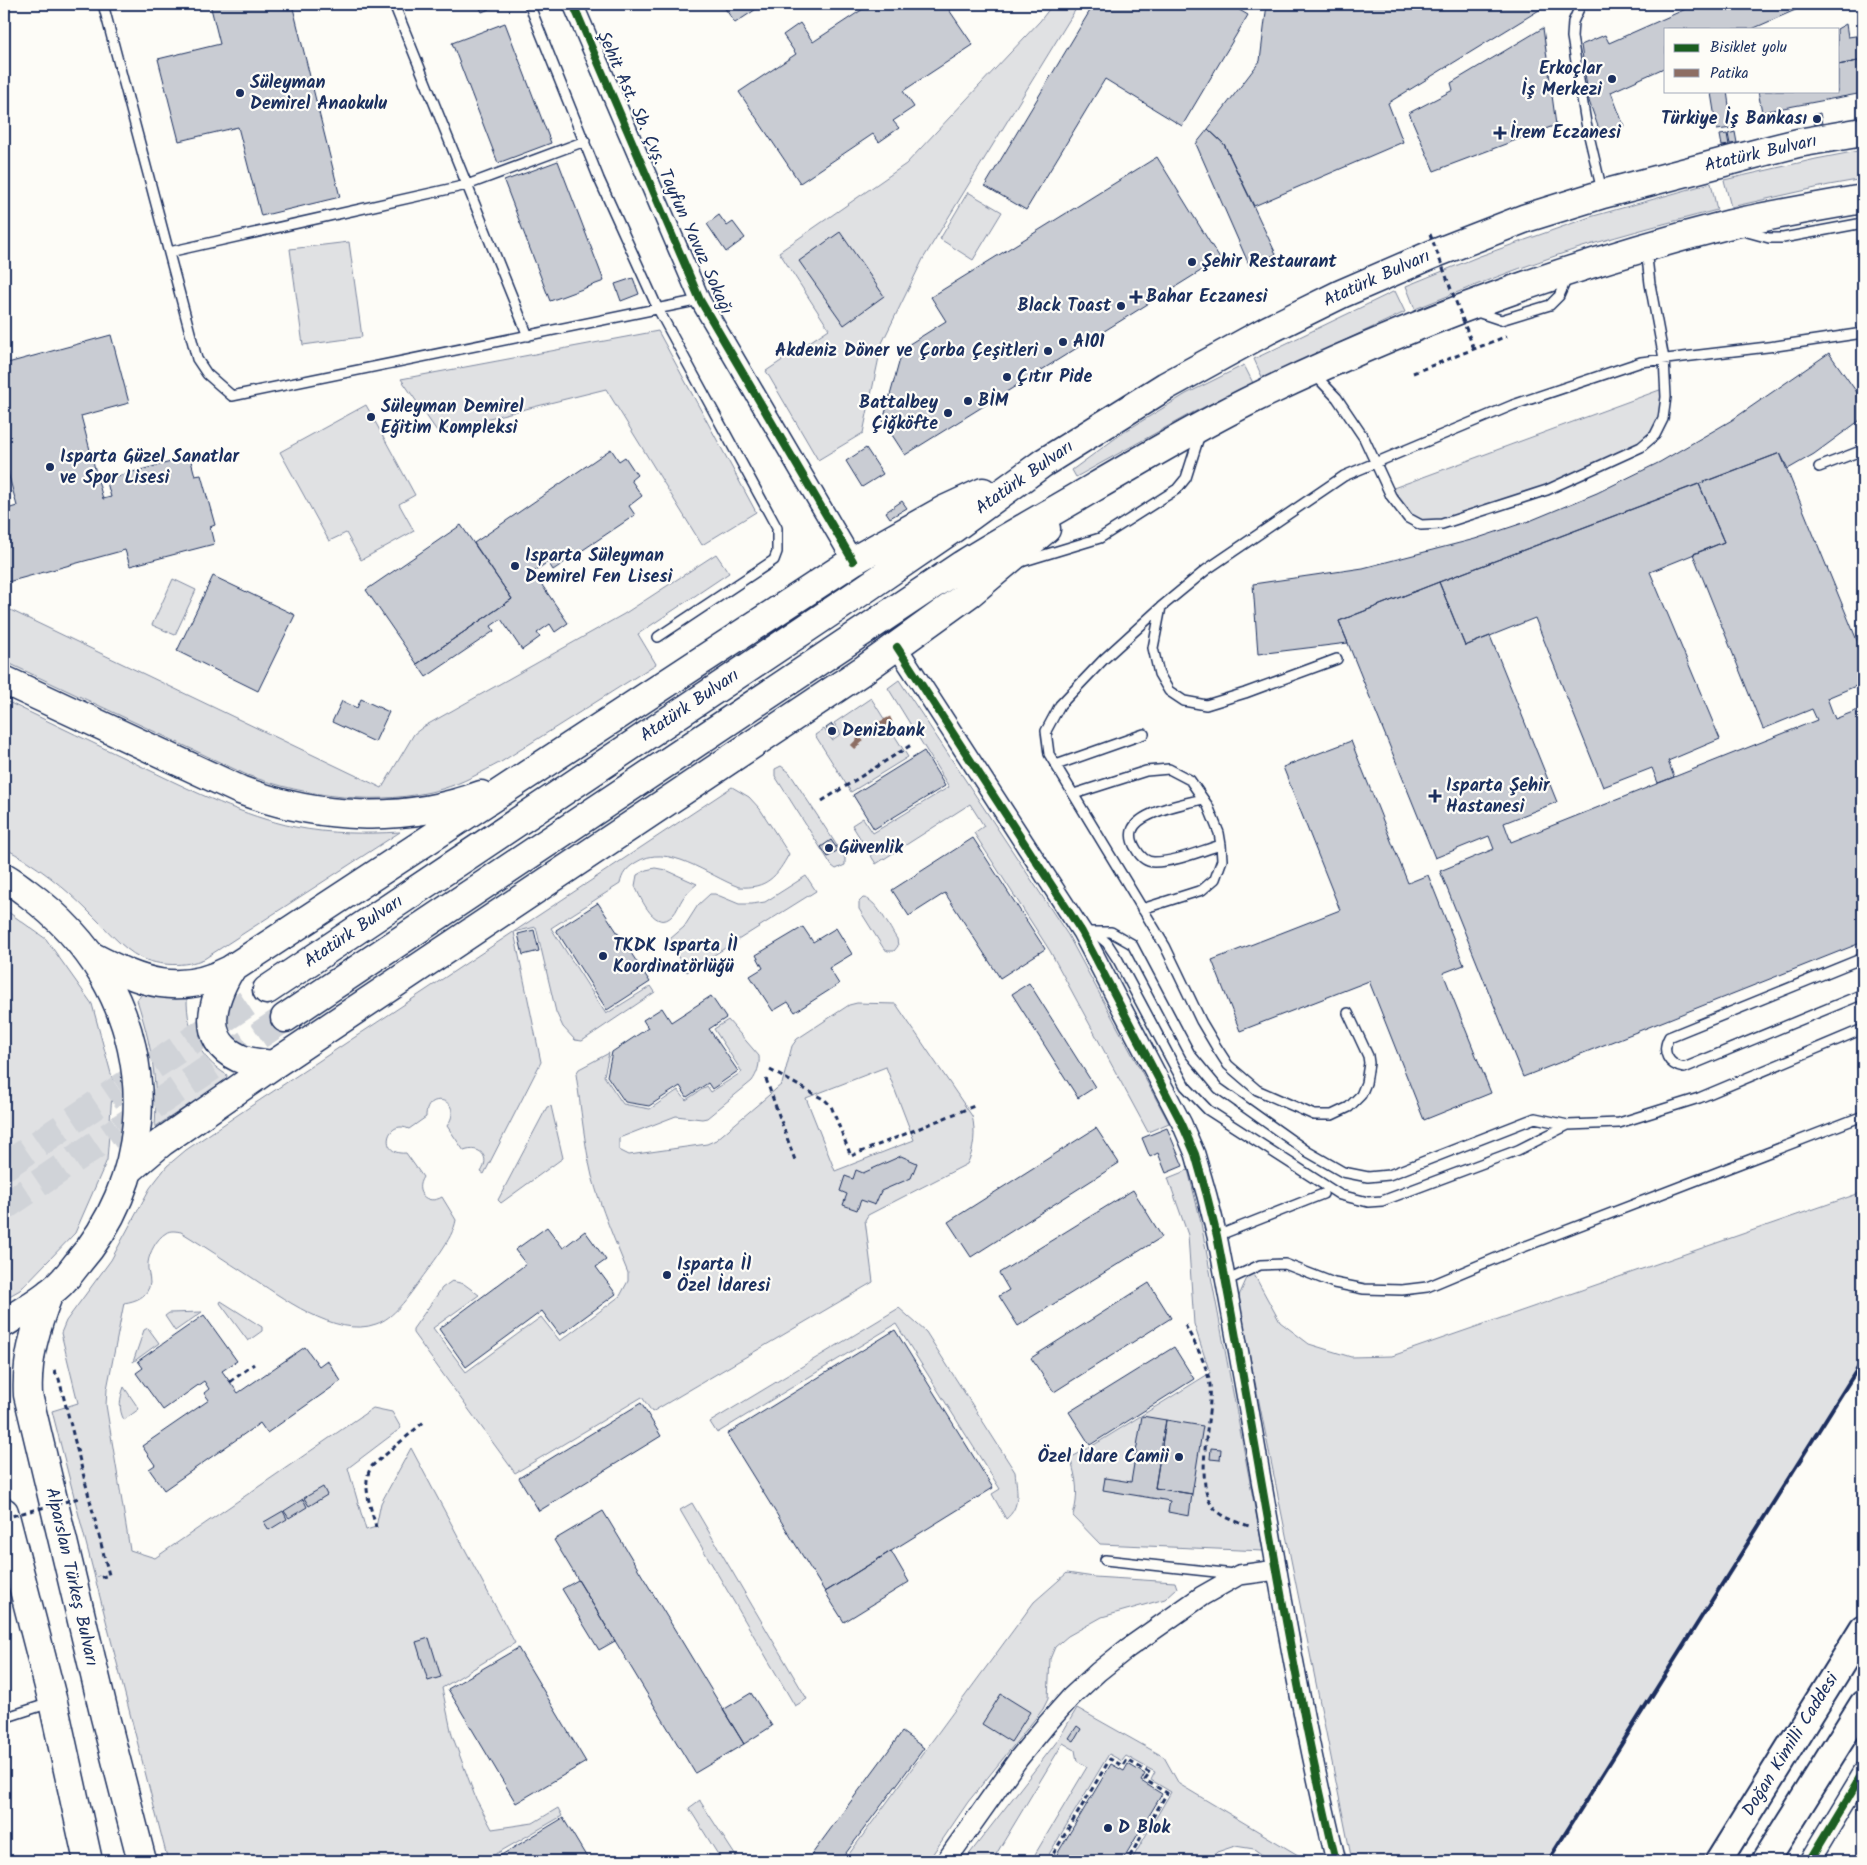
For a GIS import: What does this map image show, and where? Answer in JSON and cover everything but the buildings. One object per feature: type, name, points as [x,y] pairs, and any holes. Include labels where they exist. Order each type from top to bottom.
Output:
[{"type":"main road","name":"Atatürk Bulvarı","points":[[267,990],[859,593],[954,528],[1043,463],[1166,386],[1268,330],[1341,294],[1431,255],[1526,218],[1603,194],[1766,151],[1798,143],[1863,132]]},
{"type":"main road","name":"Atatürk Bulvarı","points":[[285,1018],[962,565],[1005,538],[1254,398],[1311,371],[1464,308],[1570,270],[1646,247],[1726,226],[1863,199]]},
{"type":"main road","points":[[93,958],[143,980],[164,983],[198,982],[214,978],[230,970],[853,561],[944,510],[1043,463]]},
{"type":"main road","points":[[130,1169],[162,1142],[274,1064],[896,646],[970,593],[1092,489]]},
{"type":"main road","points":[[4,680],[240,790],[271,802],[307,810],[343,814],[384,814],[420,810],[478,796],[524,777]]},
{"type":"main road","points":[[4,877],[39,901],[68,927],[93,958],[113,992],[127,1028],[136,1068],[138,1106],[135,1145],[130,1169],[121,1195],[107,1223],[87,1254],[60,1284],[29,1308],[4,1323]]},
{"type":"main road","points":[[230,970],[220,986],[214,1002],[212,1015],[214,1029],[219,1040],[228,1052],[239,1058],[253,1063],[274,1064]]},
{"type":"main road","name":"Alparslan Türkeş Bulvarı","points":[[49,1292],[38,1321],[30,1353],[28,1395],[105,1717],[142,1861]]},
{"type":"main road","points":[[4,1512],[53,1702],[85,1859]]},
{"type":"main road","name":"Doğan Kimilli Caddesi","points":[[1719,1861],[1863,1629]]},
{"type":"main road","points":[[1765,1861],[1863,1704]]},
{"type":"street","name":"Şehit Ast. Sb. Çvş. Tayfun Yavuz Sokağı","points":[[573,4],[700,300],[853,561]]},
{"type":"street","points":[[896,646],[1088,932],[1182,1124],[1197,1162],[1217,1236],[1226,1281],[1316,1780],[1336,1861]]},
{"type":"street","points":[[946,1861],[1019,1758],[1071,1697],[1128,1648],[1202,1596],[1240,1575],[1277,1570]]},
{"type":"street","points":[[1810,1861],[1863,1773]]},
{"type":"lane","points":[[103,4],[200,366],[232,396],[700,300]]},
{"type":"lane","points":[[394,4],[528,336]]},
{"type":"lane","points":[[529,4],[600,180],[658,309],[775,521],[778,533],[777,552],[774,560],[658,637]]},
{"type":"lane","points":[[1581,4],[1573,22],[1572,37],[1592,152],[1603,194]]},
{"type":"lane","points":[[169,252],[467,185],[585,141]]},
{"type":"lane","points":[[1726,226],[1757,236],[1783,238],[1863,223]]},
{"type":"lane","points":[[1311,371],[1337,398],[1364,438],[1391,496],[1408,518],[1421,525],[1442,524],[1547,490],[1641,447],[1655,436],[1663,419],[1666,397],[1664,360],[1650,284],[1646,247]]},
{"type":"lane","points":[[1348,1013],[1368,1056],[1366,1083],[1361,1095],[1349,1108],[1332,1115],[1314,1115],[1257,1090],[1228,1065],[1201,1021],[1165,946],[1049,754],[1046,731],[1060,705],[1104,659],[1161,607],[1206,570],[1344,476],[1513,405],[1641,362],[1776,346],[1863,333]]},
{"type":"lane","points":[[999,569],[1100,538],[1177,489],[1186,478],[1202,426]]},
{"type":"lane","points":[[1819,467],[1863,450]]},
{"type":"lane","points":[[1161,607],[1153,648],[1159,674],[1169,691],[1184,701],[1206,705],[1245,693],[1337,659]]},
{"type":"lane","points":[[1056,765],[1144,734]]},
{"type":"lane","points":[[1074,794],[1146,771],[1169,769],[1190,780],[1203,798],[1219,833],[1221,845],[1222,860],[1215,879],[1202,890],[1142,908]]},
{"type":"lane","points":[[1203,798],[1164,809],[1140,820],[1132,830],[1132,841],[1140,857],[1152,862],[1168,861],[1221,845]]},
{"type":"lane","points":[[1088,932],[1111,932],[1132,944],[1190,1054],[1218,1088],[1308,1152],[1344,1172],[1368,1177],[1389,1174],[1535,1118],[1568,1125],[1619,1123],[1699,1098],[1863,1029]]},
{"type":"lane","points":[[1088,932],[1107,943],[1118,960],[1185,1086],[1194,1097],[1208,1110],[1340,1195],[1354,1200],[1382,1201],[1518,1150],[1568,1125]]},
{"type":"lane","points":[[1863,958],[1669,1037],[1665,1050],[1667,1057],[1677,1066],[1684,1068],[1863,994]]},
{"type":"lane","points":[[1226,1281],[1260,1265],[1285,1264],[1334,1283],[1364,1289],[1402,1290],[1428,1287],[1513,1251],[1863,1116]]},
{"type":"lane","points":[[1217,1236],[1323,1194]]},
{"type":"lane","points":[[1104,1560],[1240,1575]]},
{"type":"lane","points":[[4,1718],[53,1702]]},
{"type":"path","points":[[1430,234],[1474,349]]},
{"type":"path","points":[[1413,373],[1510,335]]},
{"type":"path","points":[[822,801],[911,745]]},
{"type":"path","points":[[770,1070],[825,1100],[831,1106],[851,1156],[974,1106]]},
{"type":"path","points":[[766,1079],[796,1163]]},
{"type":"path","points":[[1185,1325],[1205,1367],[1210,1386],[1204,1470],[1209,1502],[1222,1515],[1250,1526]]},
{"type":"path","points":[[230,1382],[254,1364]]},
{"type":"path","points":[[59,1379],[109,1575],[99,1578],[96,1569]]},
{"type":"path","points":[[376,1528],[366,1481],[367,1473],[372,1466],[425,1421]]},
{"type":"path","points":[[4,1518],[79,1498],[81,1507]]},
{"type":"path","points":[[1049,1861],[1110,1759],[1122,1766],[1127,1760],[1138,1768],[1150,1773],[1146,1780],[1167,1793],[1127,1861]]},
{"type":"shaded area","points":[[1053,4],[1079,4],[923,259],[882,343],[863,433],[818,460],[766,371],[829,329],[779,252],[906,164],[1040,21]]},
{"type":"shaded area","points":[[1863,150],[1863,179],[1731,207],[1724,180]]},
{"type":"shaded area","points":[[1711,183],[1717,210],[1575,249],[1415,309],[1406,286],[1480,256],[1590,217]]},
{"type":"shaded area","points":[[968,192],[1002,212],[973,260],[940,239]]},
{"type":"shaded area","points":[[349,242],[362,337],[303,345],[290,249]]},
{"type":"shaded area","points":[[1395,291],[1405,312],[1263,379],[1254,359]]},
{"type":"shaded area","points":[[658,331],[756,512],[702,545],[606,389],[437,431],[401,379]]},
{"type":"shaded area","points":[[1244,365],[1253,383],[1192,413],[1076,477],[1072,470],[1124,432],[1186,394]]},
{"type":"shaded area","points":[[1665,388],[1655,435],[1602,466],[1442,524],[1421,525],[1408,518],[1388,490]]},
{"type":"shaded area","points":[[366,405],[415,495],[399,504],[414,531],[361,560],[346,533],[329,541],[280,452]]},
{"type":"shaded area","points":[[716,554],[729,573],[638,634],[656,664],[501,762],[472,777],[442,789],[393,798],[343,797],[318,794],[270,783],[247,775],[4,661],[4,607],[382,788],[414,734],[423,727],[624,614]]},
{"type":"shaded area","points":[[173,579],[196,590],[175,635],[152,625]]},
{"type":"shaded area","points":[[899,680],[1068,935],[1169,1123],[1148,1132],[1050,951],[974,833],[984,826],[970,804],[876,864],[852,825],[863,818],[873,833],[949,787],[888,688]]},
{"type":"shaded area","points":[[871,698],[908,757],[851,792],[815,735],[824,729],[832,740],[841,734],[834,723]]},
{"type":"shaded area","points":[[4,700],[183,786],[257,817],[295,827],[321,831],[400,832],[204,959],[197,962],[180,964],[148,961],[134,954],[120,943],[60,885],[27,861],[4,848]]},
{"type":"shaded area","points":[[781,766],[789,772],[845,858],[845,865],[836,869],[832,866],[775,776],[775,769]]},
{"type":"shaded area","points":[[732,787],[749,797],[760,809],[789,854],[780,869],[770,880],[757,886],[739,887],[674,858],[648,857],[629,867],[623,875],[620,884],[551,928],[606,1014],[651,986],[655,992],[582,1041],[575,1040],[563,1027],[556,1012],[536,927],[514,932],[541,1062],[484,1174],[481,1172],[485,1162],[482,1154],[475,1150],[464,1151],[447,1126],[452,1117],[452,1109],[443,1101],[437,1100],[432,1103],[427,1108],[426,1117],[409,1129],[401,1127],[395,1129],[388,1138],[391,1149],[406,1153],[423,1177],[420,1188],[423,1196],[431,1200],[442,1197],[456,1220],[451,1235],[440,1252],[395,1312],[376,1324],[360,1327],[344,1326],[326,1321],[292,1304],[181,1232],[169,1231],[160,1238],[150,1255],[148,1266],[150,1283],[147,1292],[133,1301],[124,1303],[107,1389],[106,1405],[130,1550],[155,1558],[373,1408],[392,1412],[401,1428],[348,1468],[366,1530],[376,1527],[381,1503],[411,1448],[515,1643],[442,1688],[452,1735],[476,1799],[492,1829],[533,1823],[558,1808],[562,1816],[489,1858],[490,1861],[168,1861],[52,1411],[78,1403],[61,1333],[66,1321],[111,1260],[150,1188],[167,1166],[186,1150]]},
{"type":"shaded area","points":[[655,868],[666,870],[697,884],[683,898],[674,913],[667,920],[655,918],[650,913],[635,886],[637,875]]},
{"type":"shaded area","points":[[806,876],[816,891],[687,972],[669,942],[684,927],[698,905],[710,894],[715,894],[739,904],[765,902]]},
{"type":"shaded area","points":[[863,898],[868,899],[878,908],[897,939],[898,946],[894,951],[884,949],[859,909],[859,902]]},
{"type":"shaded area","points":[[4,909],[46,939],[92,1004],[113,1081],[107,1160],[75,1233],[20,1290],[4,1299]]},
{"type":"shaded area","points":[[142,994],[187,999],[189,1022],[196,1043],[209,1060],[227,1075],[226,1081],[155,1127],[156,1110],[152,1062],[137,1000]]},
{"type":"shaded area","points":[[857,1003],[896,1004],[972,1116],[974,1141],[967,1164],[868,1215],[865,1220],[873,1282],[652,1412],[642,1397],[515,1473],[413,1333],[413,1329],[442,1288],[452,1281],[464,1284],[479,1295],[433,1328],[466,1372],[541,1317],[560,1341],[620,1296],[628,1281],[628,1273],[604,1213],[592,1176],[576,1074],[579,1069],[609,1053],[604,1076],[623,1104],[650,1109],[678,1090],[686,1100],[707,1086],[711,1092],[742,1072],[714,1029],[728,1020],[759,1056],[758,1069],[752,1081],[707,1118],[676,1116],[619,1138],[619,1150],[629,1155],[707,1144],[716,1140],[782,1084],[792,1046],[797,1039],[849,1005]],"holes":[[[886,1067],[914,1140],[835,1171],[806,1098]]]},
{"type":"shaded area","points":[[551,1106],[563,1158],[501,1203],[498,1200],[547,1107]]},
{"type":"shaded area","points":[[1188,1170],[1200,1218],[1263,1551],[1100,1544],[1073,1516],[1076,1487],[1070,1458],[1210,1373],[1194,1324],[1188,1235],[1168,1178]]},
{"type":"shaded area","points":[[1863,1192],[1863,1360],[1548,1861],[1352,1861],[1238,1298],[1251,1269],[1280,1322],[1309,1344],[1351,1357],[1392,1356]]},
{"type":"shaded area","points":[[221,1301],[262,1327],[262,1331],[248,1341],[220,1303]]},
{"type":"shaded area","points":[[899,1308],[926,1332],[1015,1472],[1016,1504],[1006,1519],[992,1494],[1000,1489],[896,1324],[717,1433],[710,1422]]},
{"type":"shaded area","points":[[202,1312],[175,1331],[165,1316],[169,1313]]},
{"type":"shaded area","points":[[148,1328],[159,1343],[133,1362],[144,1330]]},
{"type":"shaded area","points":[[124,1387],[139,1409],[124,1420],[120,1404]]},
{"type":"shaded area","points":[[692,1503],[807,1699],[795,1706],[680,1510]]},
{"type":"shaded area","points":[[1067,1573],[1094,1577],[1175,1582],[1177,1588],[1165,1599],[1102,1617],[1068,1636],[1055,1647],[1050,1659],[1048,1699],[1043,1709],[968,1802],[928,1861],[844,1861],[1034,1602]]},
{"type":"shaded area","points":[[1077,1708],[1164,1757],[1179,1784],[1308,1861],[1271,1861],[1254,1849],[1235,1846],[1217,1852],[1207,1861],[1131,1861],[1171,1792],[1151,1780],[1155,1772],[1126,1756],[1122,1761],[1109,1754],[1045,1861],[1031,1861],[1087,1767],[1077,1761],[1075,1750],[1063,1743],[992,1861],[964,1861],[1058,1740]]},
{"type":"shaded area","points":[[700,1800],[739,1861],[722,1861],[689,1808]]},
{"type":"tunnel","points":[[119,1089],[267,990]]},
{"type":"tunnel","points":[[119,1129],[285,1018]]},
{"type":"tunnel","points":[[4,1167],[119,1089]]},
{"type":"tunnel","points":[[4,1207],[119,1129]]},
{"type":"railway","points":[[1548,1861],[1863,1360]]},
{"type":"marked path","points":[[853,747],[871,729],[894,718]]},
{"type":"cycle path","points":[[573,4],[700,300],[853,561]]},
{"type":"cycle path","points":[[897,647],[1082,932],[1182,1124],[1195,1154],[1217,1236],[1287,1628],[1318,1784],[1336,1861]]},
{"type":"cycle path","points":[[1810,1861],[1863,1773]]},
{"type":"place","name":"Erkoçlar İş Merkezi","points":[[1612,79]]},
{"type":"place","name":"Süleyman Demirel Anaokulu","points":[[240,93]]},
{"type":"place","name":"Türkiye İş Bankası","points":[[1817,119]]},
{"type":"place","name":"İrem Eczanesi","points":[[1500,133]]},
{"type":"place","name":"Şehir Restaurant","points":[[1192,262]]},
{"type":"place","name":"Bahar Eczanesi","points":[[1136,297]]},
{"type":"place","name":"Black Toast","points":[[1121,306]]},
{"type":"place","name":"A101","points":[[1063,342]]},
{"type":"place","name":"Akdeniz Döner ve Çorba Çeşitleri","points":[[1048,351]]},
{"type":"place","name":"Çıtır Pide","points":[[1007,377]]},
{"type":"place","name":"BİM","points":[[968,401]]},
{"type":"place","name":"Battalbey Çiğköfte","points":[[948,413]]},
{"type":"place","name":"Süleyman Demirel Eğitim Kompleksi","points":[[371,417]]},
{"type":"place","name":"Isparta Güzel Sanatlar ve Spor Lisesi","points":[[50,467]]},
{"type":"place","name":"Isparta Süleyman Demirel Fen Lisesi","points":[[515,566]]},
{"type":"place","name":"Denizbank","points":[[832,731]]},
{"type":"place","name":"Isparta Şehir Hastanesi","points":[[1435,796]]},
{"type":"place","name":"Güvenlik","points":[[829,848]]},
{"type":"place","name":"TKDK Isparta İl Koordinatörlüğü","points":[[603,956]]},
{"type":"place","name":"Isparta İl Özel İdaresi","points":[[667,1275]]},
{"type":"place","name":"Özel İdare Camii","points":[[1179,1457]]},
{"type":"place","name":"D Blok","points":[[1108,1828]]}]
